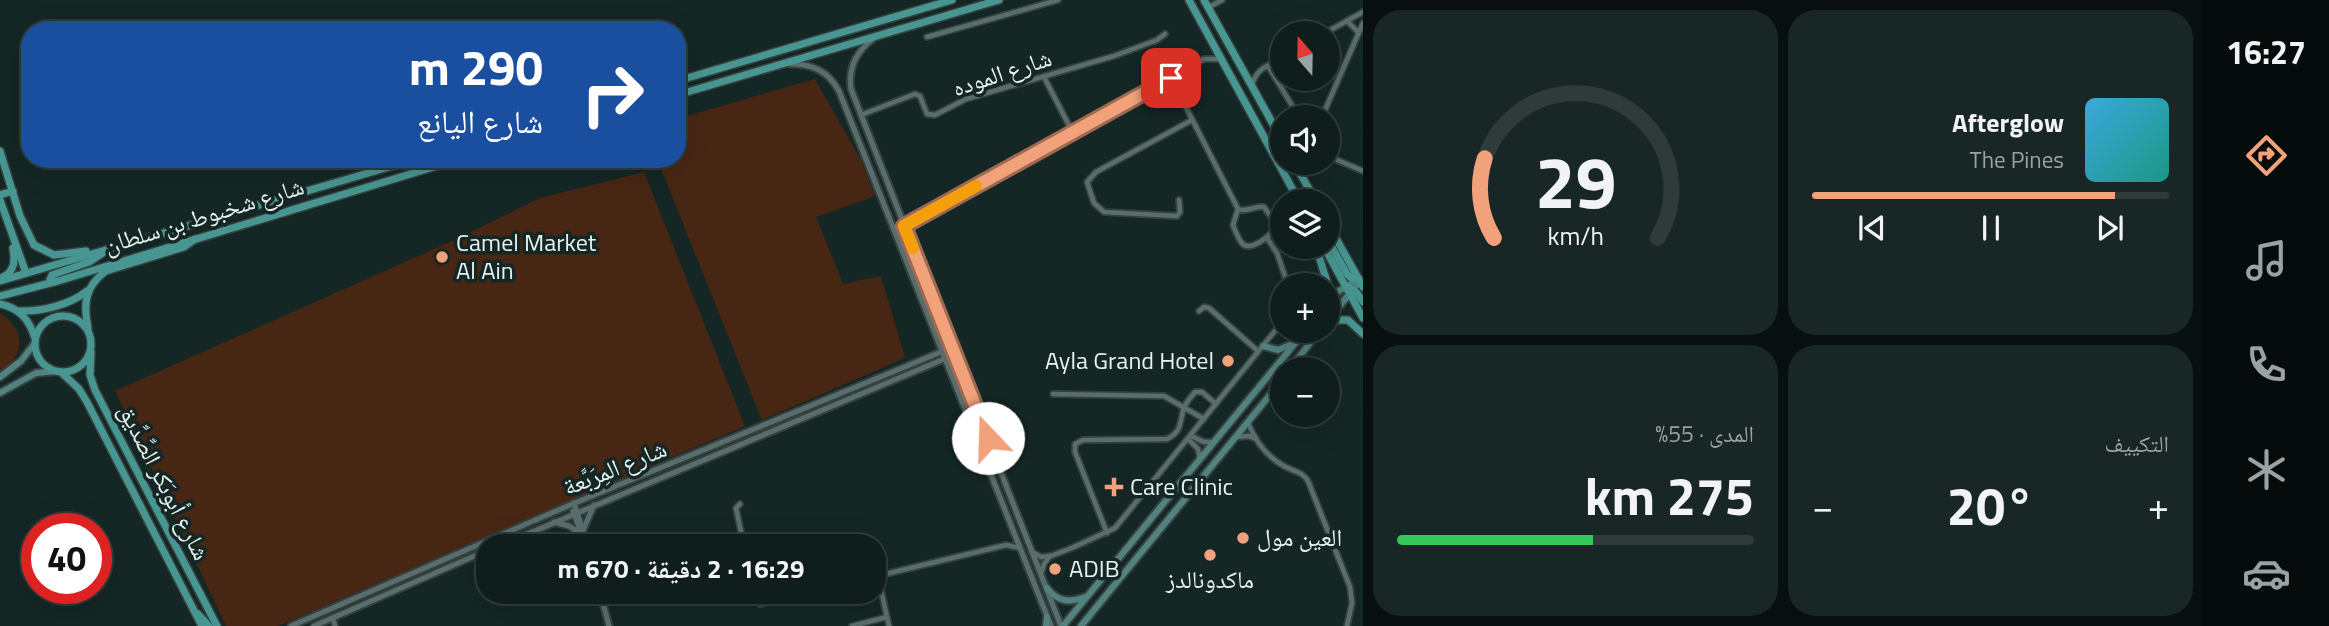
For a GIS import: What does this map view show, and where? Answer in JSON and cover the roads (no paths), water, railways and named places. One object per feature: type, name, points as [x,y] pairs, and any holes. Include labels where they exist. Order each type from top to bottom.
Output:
[{"type":"main road","points":[[686,78],[952,0]]},
{"type":"main road","points":[[686,92],[999,0]]},
{"type":"main road","points":[[1189,0],[1293,189]]},
{"type":"main road","points":[[1206,4],[1270,119]]},
{"type":"main road","points":[[0,151],[26,232],[38,249],[59,255],[107,249]]},
{"type":"main road","name":"شارع شخبوط بن سلطان","points":[[0,279],[385,168]]},
{"type":"main road","name":"شارع شخبوط بن سلطان","points":[[0,296],[430,168]]},
{"type":"main road","points":[[13,191],[0,198],[26,273]]},
{"type":"main road","points":[[0,279],[10,273],[13,266],[12,237]]},
{"type":"main road","points":[[0,304],[18,311],[33,311],[68,302],[82,295],[106,271],[184,247],[196,238]]},
{"type":"main road","points":[[1340,245],[1361,283]]},
{"type":"main road","points":[[54,282],[50,279],[52,275],[89,262],[107,249]]},
{"type":"main road","points":[[1331,259],[1363,318]]},
{"type":"main road","points":[[1339,259],[1347,274],[1361,283]]},
{"type":"main road","points":[[1340,296],[1361,283]]},
{"type":"main road","points":[[0,393],[36,373],[72,371],[82,365],[91,352],[92,341],[86,310],[86,296],[90,287]]},
{"type":"main road","points":[[1350,290],[1363,303]]},
{"type":"main road","points":[[1340,305],[1350,290]]},
{"type":"main road","points":[[18,311],[30,325],[41,361],[48,368],[59,372]]},
{"type":"main road","points":[[0,377],[21,361],[35,341],[39,329],[47,321],[62,315],[78,320],[89,332]]},
{"type":"main road","points":[[1340,320],[1348,320],[1363,334]]},
{"type":"main road","points":[[1261,349],[1278,350],[1292,343]]},
{"type":"main road","points":[[1062,626],[1294,343]]},
{"type":"main road","points":[[1299,357],[1311,343]]},
{"type":"main road","name":"شارع أبوبَكر الصِّدِّيق","points":[[91,352],[90,374],[95,390],[217,626]]},
{"type":"main road","name":"شارع أبوبَكر الصِّدِّيق","points":[[59,372],[79,389],[87,402],[201,625]]},
{"type":"main road","points":[[1081,626],[1270,395]]},
{"type":"main road","points":[[1046,588],[1055,597],[1069,602],[1086,597]]},
{"type":"main road","points":[[195,612],[209,626]]},
{"type":"main road","points":[[1046,626],[1047,617]]},
{"type":"street","points":[[927,37],[1058,0]]},
{"type":"street","points":[[1206,4],[1222,0]]},
{"type":"street","points":[[1340,24],[1363,12]]},
{"type":"street","points":[[1347,20],[1358,33]]},
{"type":"street","points":[[1327,105],[1363,23]]},
{"type":"street","name":"شارع الموده","points":[[861,115],[915,94],[920,96],[927,114],[932,116],[966,99],[1114,56],[1157,40],[1165,34]]},
{"type":"street","points":[[877,36],[860,51],[850,76],[851,89],[967,397],[981,421],[1062,626]]},
{"type":"street","points":[[1204,59],[1212,40]]},
{"type":"street","points":[[895,230],[1204,59],[1223,60]]},
{"type":"street","points":[[783,64],[812,66],[835,83],[942,351],[951,354]]},
{"type":"street","points":[[1252,86],[1259,71],[1268,66],[1292,105]]},
{"type":"street","points":[[1242,69],[1259,71]]},
{"type":"street","points":[[1044,77],[1073,133]]},
{"type":"street","points":[[1171,78],[1238,209],[1233,225],[1241,242],[1251,246],[1272,233],[1275,227],[1264,207],[1245,211],[1238,209]]},
{"type":"street","points":[[1179,200],[1181,212],[1177,216],[1104,212],[1094,203],[1087,182],[1096,172],[1193,120]]},
{"type":"street","points":[[1340,161],[1363,172]]},
{"type":"street","points":[[1267,238],[1277,253],[1284,273]]},
{"type":"street","points":[[1199,311],[1204,307],[1209,308],[1261,349]]},
{"type":"street","points":[[1032,552],[1041,557],[1051,556],[1107,533],[1117,525],[1270,338]]},
{"type":"street","name":"شارع المِرَبَّعة","points":[[292,626],[573,504],[942,351],[951,354]]},
{"type":"street","points":[[951,354],[1014,533],[1051,626]]},
{"type":"street","name":"شارع المِرَبَّعة","points":[[526,534],[951,354]]},
{"type":"street","points":[[1107,533],[1075,452],[1075,444],[1083,440],[1167,439],[1177,433],[1184,407],[1197,391],[1216,404]]},
{"type":"street","points":[[1054,394],[1164,396],[1204,419]]},
{"type":"street","points":[[1247,422],[1256,440],[1280,464],[1301,473],[1308,481],[1350,587],[1352,603],[1347,626]]},
{"type":"street","points":[[1236,438],[1244,436],[1256,440]]},
{"type":"street","points":[[1189,438],[1204,442],[1214,441]]},
{"type":"street","points":[[1189,438],[1198,449],[1200,459]]},
{"type":"street","points":[[740,503],[736,508],[741,534]]},
{"type":"street","points":[[573,504],[583,534]]},
{"type":"street","points":[[583,534],[587,519],[595,505]]},
{"type":"street","points":[[554,522],[569,526],[581,534]]},
{"type":"street","points":[[1006,545],[1012,540],[1014,533]]},
{"type":"street","points":[[886,574],[1006,545],[1020,548]]},
{"type":"street","points":[[314,626],[476,556]]},
{"type":"street","points":[[1041,574],[1044,564],[1051,556]]},
{"type":"street","points":[[603,604],[609,626]]},
{"type":"street","points":[[884,604],[890,626]]},
{"type":"street","points":[[852,626],[887,617]]},
{"type":"street","points":[[333,618],[335,626]]},
{"type":"place","name":"Camel Market Al Ain","points":[[442,257]]},
{"type":"place","name":"Ayla Grand Hotel","points":[[1228,361]]},
{"type":"place","name":"Care Clinic","points":[[1114,487]]},
{"type":"place","name":"العين مول","points":[[1243,538]]},
{"type":"place","name":"ماكدونالدز","points":[[1210,555]]},
{"type":"place","name":"ADIB","points":[[1055,569]]}]
